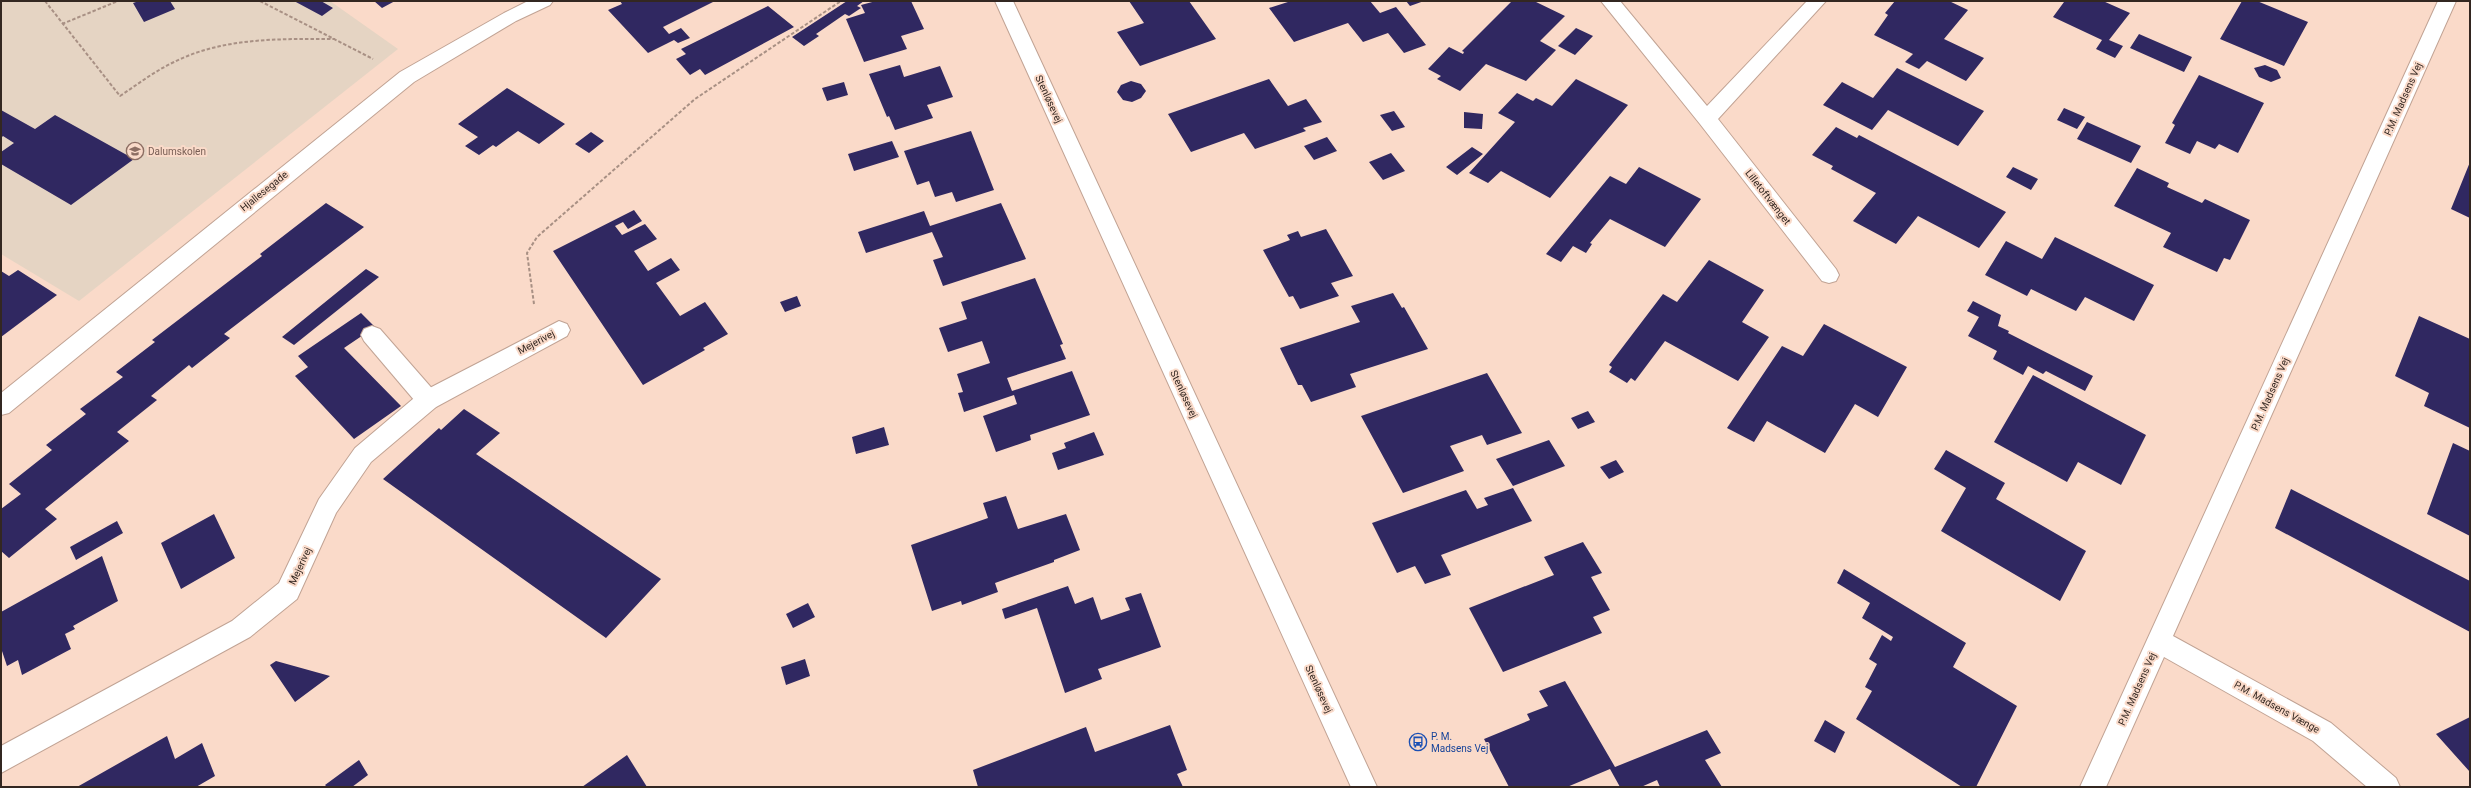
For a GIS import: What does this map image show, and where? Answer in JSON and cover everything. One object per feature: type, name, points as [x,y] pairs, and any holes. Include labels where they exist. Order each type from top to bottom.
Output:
[{"type":"street","name":"Hjallesegade","points":[[1,406],[102,322],[407,77],[510,17],[544,1]]},
{"type":"street","name":"Stenløsevej","points":[[1004,1],[1364,787]]},
{"type":"street","name":"Lilletoftvænget","points":[[1610,1],[1707,119],[1828,275]]},
{"type":"street","points":[[1707,119],[1817,1]]},
{"type":"street","name":"P.M. Madsens Vej","points":[[2093,787],[2447,1]]},
{"type":"street","name":"Mejerivej","points":[[1,760],[241,629],[288,591],[327,506],[363,455],[428,400],[559,330]]},
{"type":"street","points":[[372,336],[428,400]]},
{"type":"street","name":"P.M. Madsens Vænge","points":[[2159,641],[2322,732],[2387,787]]},
{"type":"path","points":[[45,1],[120,96],[174,62],[203,50],[271,39],[335,39]]},
{"type":"path","points":[[62,24],[118,1]]},
{"type":"path","points":[[260,1],[407,77]]},
{"type":"path","points":[[559,330],[535,306],[527,253],[537,237],[695,99],[841,1]]},
{"type":"shaded area","name":"Dalumskolen","points":[[1,1],[330,1],[398,49],[79,301],[1,254]]},
{"type":"building","points":[[139,1],[170,1],[175,9],[144,22],[133,3]]},
{"type":"building","points":[[294,1],[321,1],[333,8],[322,16]]},
{"type":"building","points":[[374,1],[395,1],[382,8]]},
{"type":"building","points":[[620,1],[715,1],[663,27],[669,34],[681,28],[690,38],[678,43],[674,40],[648,53],[608,10],[622,4]]},
{"type":"building","points":[[847,1],[864,1],[857,6],[861,8],[849,16],[845,14],[816,34],[819,36],[804,46],[792,37]]},
{"type":"building","points":[[876,1],[911,1],[924,29],[901,36],[907,49],[864,62],[846,19],[865,13],[861,5]]},
{"type":"building","points":[[1129,1],[1189,1],[1216,39],[1140,66],[1117,32],[1144,23]]},
{"type":"building","points":[[1291,1],[1370,1],[1380,13],[1396,7],[1426,45],[1404,53],[1388,33],[1363,42],[1348,23],[1294,42],[1269,8]]},
{"type":"building","points":[[1406,1],[1424,1],[1410,6]]},
{"type":"building","points":[[1512,1],[1534,1],[1565,16],[1540,41],[1556,50],[1526,81],[1486,64],[1460,91],[1437,79],[1441,76],[1428,69],[1449,47],[1463,54],[1464,52],[1462,51]]},
{"type":"building","points":[[1895,1],[1949,1],[1968,10],[1944,39],[1984,58],[1966,81],[1927,61],[1919,69],[1905,62],[1913,54],[1874,35],[1888,15],[1885,13]]},
{"type":"building","points":[[2061,1],[2103,1],[2130,13],[2109,40],[2123,46],[2115,58],[2096,49],[2102,40],[2053,17],[2064,2]]},
{"type":"building","points":[[2242,1],[2257,1],[2308,22],[2284,66],[2220,39]]},
{"type":"building","points":[[768,6],[794,27],[705,75],[700,69],[690,75],[676,59],[686,54],[681,49]]},
{"type":"building","points":[[1576,28],[1593,36],[1575,55],[1558,46]]},
{"type":"building","points":[[2139,34],[2192,57],[2184,72],[2130,48]]},
{"type":"building","points":[[900,65],[904,77],[940,66],[953,97],[927,105],[933,118],[895,130],[889,116],[887,117],[869,74]]},
{"type":"building","points":[[2265,65],[2277,70],[2281,78],[2271,82],[2259,77],[2254,68]]},
{"type":"building","points":[[1897,68],[1984,111],[1958,146],[1888,110],[1872,130],[1823,105],[1842,82],[1873,98]]},
{"type":"building","points":[[2199,75],[2264,103],[2238,153],[2219,144],[2215,149],[2197,141],[2190,154],[2165,143],[2175,125],[2172,123]]},
{"type":"building","points":[[1269,79],[1288,106],[1306,99],[1322,122],[1303,128],[1306,131],[1255,149],[1244,133],[1191,152],[1168,114]]},
{"type":"building","points":[[1576,79],[1628,105],[1550,198],[1501,171],[1488,183],[1469,173],[1515,122],[1498,113],[1517,93],[1533,101],[1536,98],[1552,106]]},
{"type":"building","points":[[1131,81],[1141,84],[1146,91],[1141,98],[1132,102],[1123,100],[1117,92],[1121,85]]},
{"type":"building","points":[[844,82],[848,95],[827,101],[822,88]]},
{"type":"building","points":[[507,88],[565,124],[539,144],[518,131],[496,147],[493,145],[479,155],[465,146],[478,137],[458,124]]},
{"type":"building","points":[[2064,108],[2085,117],[2077,129],[2057,120]]},
{"type":"building","points":[[1,110],[35,129],[55,115],[134,159],[71,205],[1,164],[1,152],[14,143],[3,136],[1,138]]},
{"type":"building","points":[[1394,111],[1405,127],[1392,131],[1380,115]]},
{"type":"building","points":[[1464,112],[1483,114],[1482,129],[1464,128]]},
{"type":"building","points":[[2087,122],[2141,146],[2131,163],[2077,139]]},
{"type":"building","points":[[1836,127],[1857,138],[1859,135],[2006,212],[1979,248],[1918,216],[1896,244],[1853,221],[1876,193],[1831,169],[1833,166],[1812,155]]},
{"type":"building","points":[[971,131],[994,190],[956,202],[952,192],[935,197],[929,181],[917,185],[904,151]]},
{"type":"building","points":[[591,132],[604,141],[589,153],[575,144]]},
{"type":"building","points":[[1327,137],[1337,151],[1314,160],[1304,146]]},
{"type":"building","points":[[892,141],[899,157],[854,171],[848,154]]},
{"type":"building","points":[[1472,147],[1483,154],[1457,175],[1446,167]]},
{"type":"building","points":[[1391,153],[1405,171],[1383,180],[1369,162]]},
{"type":"building","points":[[2470,162],[2470,218],[2451,209]]},
{"type":"building","points":[[1639,167],[1701,199],[1665,247],[1610,219],[1590,243],[1592,244],[1586,253],[1573,246],[1561,262],[1546,254],[1610,176],[1626,184]]},
{"type":"building","points":[[2013,167],[2038,179],[2031,190],[2006,177]]},
{"type":"building","points":[[2137,168],[2169,183],[2167,187],[2202,203],[2205,199],[2250,220],[2230,260],[2224,258],[2217,272],[2163,247],[2171,233],[2114,206]]},
{"type":"building","points":[[326,203],[364,227],[224,334],[230,338],[192,368],[189,365],[151,396],[157,400],[117,432],[129,441],[45,509],[57,519],[9,558],[1,551],[1,509],[21,494],[9,484],[52,450],[46,445],[86,414],[80,409],[123,377],[116,372],[155,342],[152,340],[262,256],[260,254]]},
{"type":"building","points":[[1001,203],[1026,259],[943,286],[933,260],[943,257],[932,232],[866,253],[858,232],[924,211],[930,226]]},
{"type":"building","points":[[634,210],[642,221],[628,229],[623,222],[615,226],[622,235],[645,224],[657,239],[634,251],[648,271],[671,258],[680,270],[656,283],[680,316],[705,302],[728,334],[703,348],[705,350],[643,385],[553,251]]},
{"type":"building","points":[[1326,229],[1353,276],[1331,283],[1339,296],[1300,309],[1293,296],[1289,297],[1263,250],[1290,240],[1287,235],[1298,231],[1301,237]]},
{"type":"building","points":[[2055,237],[2154,285],[2134,321],[2085,297],[2076,311],[2031,289],[2027,296],[1985,275],[2006,241],[2042,259]]},
{"type":"building","points":[[1709,260],[1764,290],[1742,322],[1769,337],[1738,381],[1665,341],[1635,381],[1631,378],[1627,383],[1609,372],[1612,367],[1609,365],[1663,294],[1677,302]]},
{"type":"building","points":[[366,269],[379,277],[294,345],[282,337]]},
{"type":"building","points":[[18,270],[57,295],[1,337],[1,271],[9,276]]},
{"type":"building","points":[[1035,278],[1063,344],[1060,345],[1066,359],[1007,378],[1012,391],[1072,371],[1090,415],[1030,435],[1031,440],[996,452],[983,416],[1017,404],[1014,395],[964,412],[958,393],[963,392],[957,374],[990,363],[982,341],[948,352],[939,328],[967,319],[961,302]]},
{"type":"building","points":[[1393,293],[1402,308],[1404,307],[1428,349],[1350,374],[1356,387],[1311,402],[1302,385],[1298,385],[1280,348],[1360,322],[1351,306]]},
{"type":"building","points":[[797,296],[801,306],[785,312],[780,302]]},
{"type":"building","points":[[1973,301],[2001,315],[1998,326],[2009,331],[2008,333],[2093,376],[2085,391],[2046,371],[2043,374],[2028,366],[2023,375],[1993,359],[1997,351],[1968,336],[1979,317],[1967,311]]},
{"type":"building","points":[[361,313],[375,327],[344,348],[401,406],[354,439],[295,376],[308,367],[298,356]]},
{"type":"building","points":[[2419,316],[2470,339],[2470,428],[2424,406],[2429,393],[2395,376]]},
{"type":"building","points":[[1824,324],[1907,367],[1878,417],[1855,404],[1825,453],[1767,421],[1754,442],[1727,428],[1782,346],[1803,356]]},
{"type":"building","points":[[1487,373],[1522,433],[1487,445],[1482,435],[1450,446],[1464,471],[1403,493],[1361,416]]},
{"type":"building","points":[[2033,375],[2146,435],[2121,485],[2078,462],[2067,482],[1994,442]]},
{"type":"building","points":[[464,409],[500,433],[476,454],[661,579],[606,638],[383,479],[439,428],[441,430]]},
{"type":"building","points":[[1588,411],[1595,422],[1578,429],[1571,418]]},
{"type":"building","points":[[884,427],[889,445],[856,454],[852,437]]},
{"type":"building","points":[[1094,432],[1104,455],[1058,470],[1052,453],[1066,448],[1064,443]]},
{"type":"building","points":[[1549,440],[1565,466],[1513,486],[1496,459]]},
{"type":"building","points":[[2453,443],[2470,451],[2470,536],[2427,514]]},
{"type":"building","points":[[1946,450],[2005,483],[1996,499],[2086,551],[2060,601],[1941,531],[1966,488],[1934,469]]},
{"type":"building","points":[[1616,460],[1624,472],[1609,479],[1600,467]]},
{"type":"building","points":[[1513,488],[1532,521],[1441,555],[1451,575],[1425,584],[1415,566],[1397,573],[1372,523],[1466,490],[1477,509],[1488,505],[1484,498]]},
{"type":"building","points":[[2291,489],[2470,581],[2470,632],[2275,528]]},
{"type":"building","points":[[1006,496],[1018,529],[1066,514],[1080,550],[1054,560],[1054,562],[995,583],[998,592],[962,605],[961,601],[932,611],[911,545],[988,518],[983,503]]},
{"type":"building","points":[[214,514],[235,558],[181,589],[161,543]]},
{"type":"building","points":[[117,521],[123,533],[76,560],[70,547]]},
{"type":"building","points":[[1583,542],[1602,573],[1591,577],[1610,610],[1593,617],[1602,633],[1503,672],[1469,608],[1554,575],[1544,557]]},
{"type":"building","points":[[102,556],[118,601],[73,626],[75,629],[65,634],[71,649],[22,675],[18,660],[7,666],[1,648],[1,612]]},
{"type":"building","points":[[1844,569],[1966,643],[1953,667],[2017,706],[1976,787],[1962,787],[1856,719],[1872,691],[1865,687],[1877,664],[1869,659],[1882,635],[1891,641],[1893,637],[1862,618],[1870,603],[1837,583]]},
{"type":"building","points":[[1068,586],[1075,604],[1093,597],[1101,620],[1130,610],[1125,598],[1141,593],[1161,647],[1098,669],[1102,679],[1065,693],[1037,608],[1005,619],[1002,609]]},
{"type":"building","points":[[808,603],[815,617],[793,628],[786,614]]},
{"type":"building","points":[[805,659],[810,676],[786,685],[781,667]]},
{"type":"building","points":[[276,661],[330,676],[295,702],[270,665]]},
{"type":"building","points":[[1565,681],[1615,767],[1707,730],[1721,753],[1705,760],[1722,787],[1660,787],[1657,780],[1641,787],[1620,787],[1610,769],[1567,787],[1509,787],[1484,739],[1530,720],[1527,714],[1548,706],[1539,691]]},
{"type":"building","points":[[2470,717],[2470,772],[2436,734]]},
{"type":"building","points":[[1825,720],[1845,732],[1835,753],[1814,741]]},
{"type":"building","points":[[1170,725],[1187,770],[1177,774],[1183,787],[978,787],[973,770],[1086,727],[1095,752]]},
{"type":"building","points":[[167,736],[175,759],[202,743],[215,776],[196,787],[77,787]]},
{"type":"building","points":[[627,755],[647,787],[582,787]]},
{"type":"building","points":[[359,760],[368,775],[352,787],[327,787],[325,785]]},
{"type":"place","name":"Dalumskolen","points":[[135,151]]},
{"type":"place","name":"P. M. Madsens Vej","points":[[1418,742]]}]
